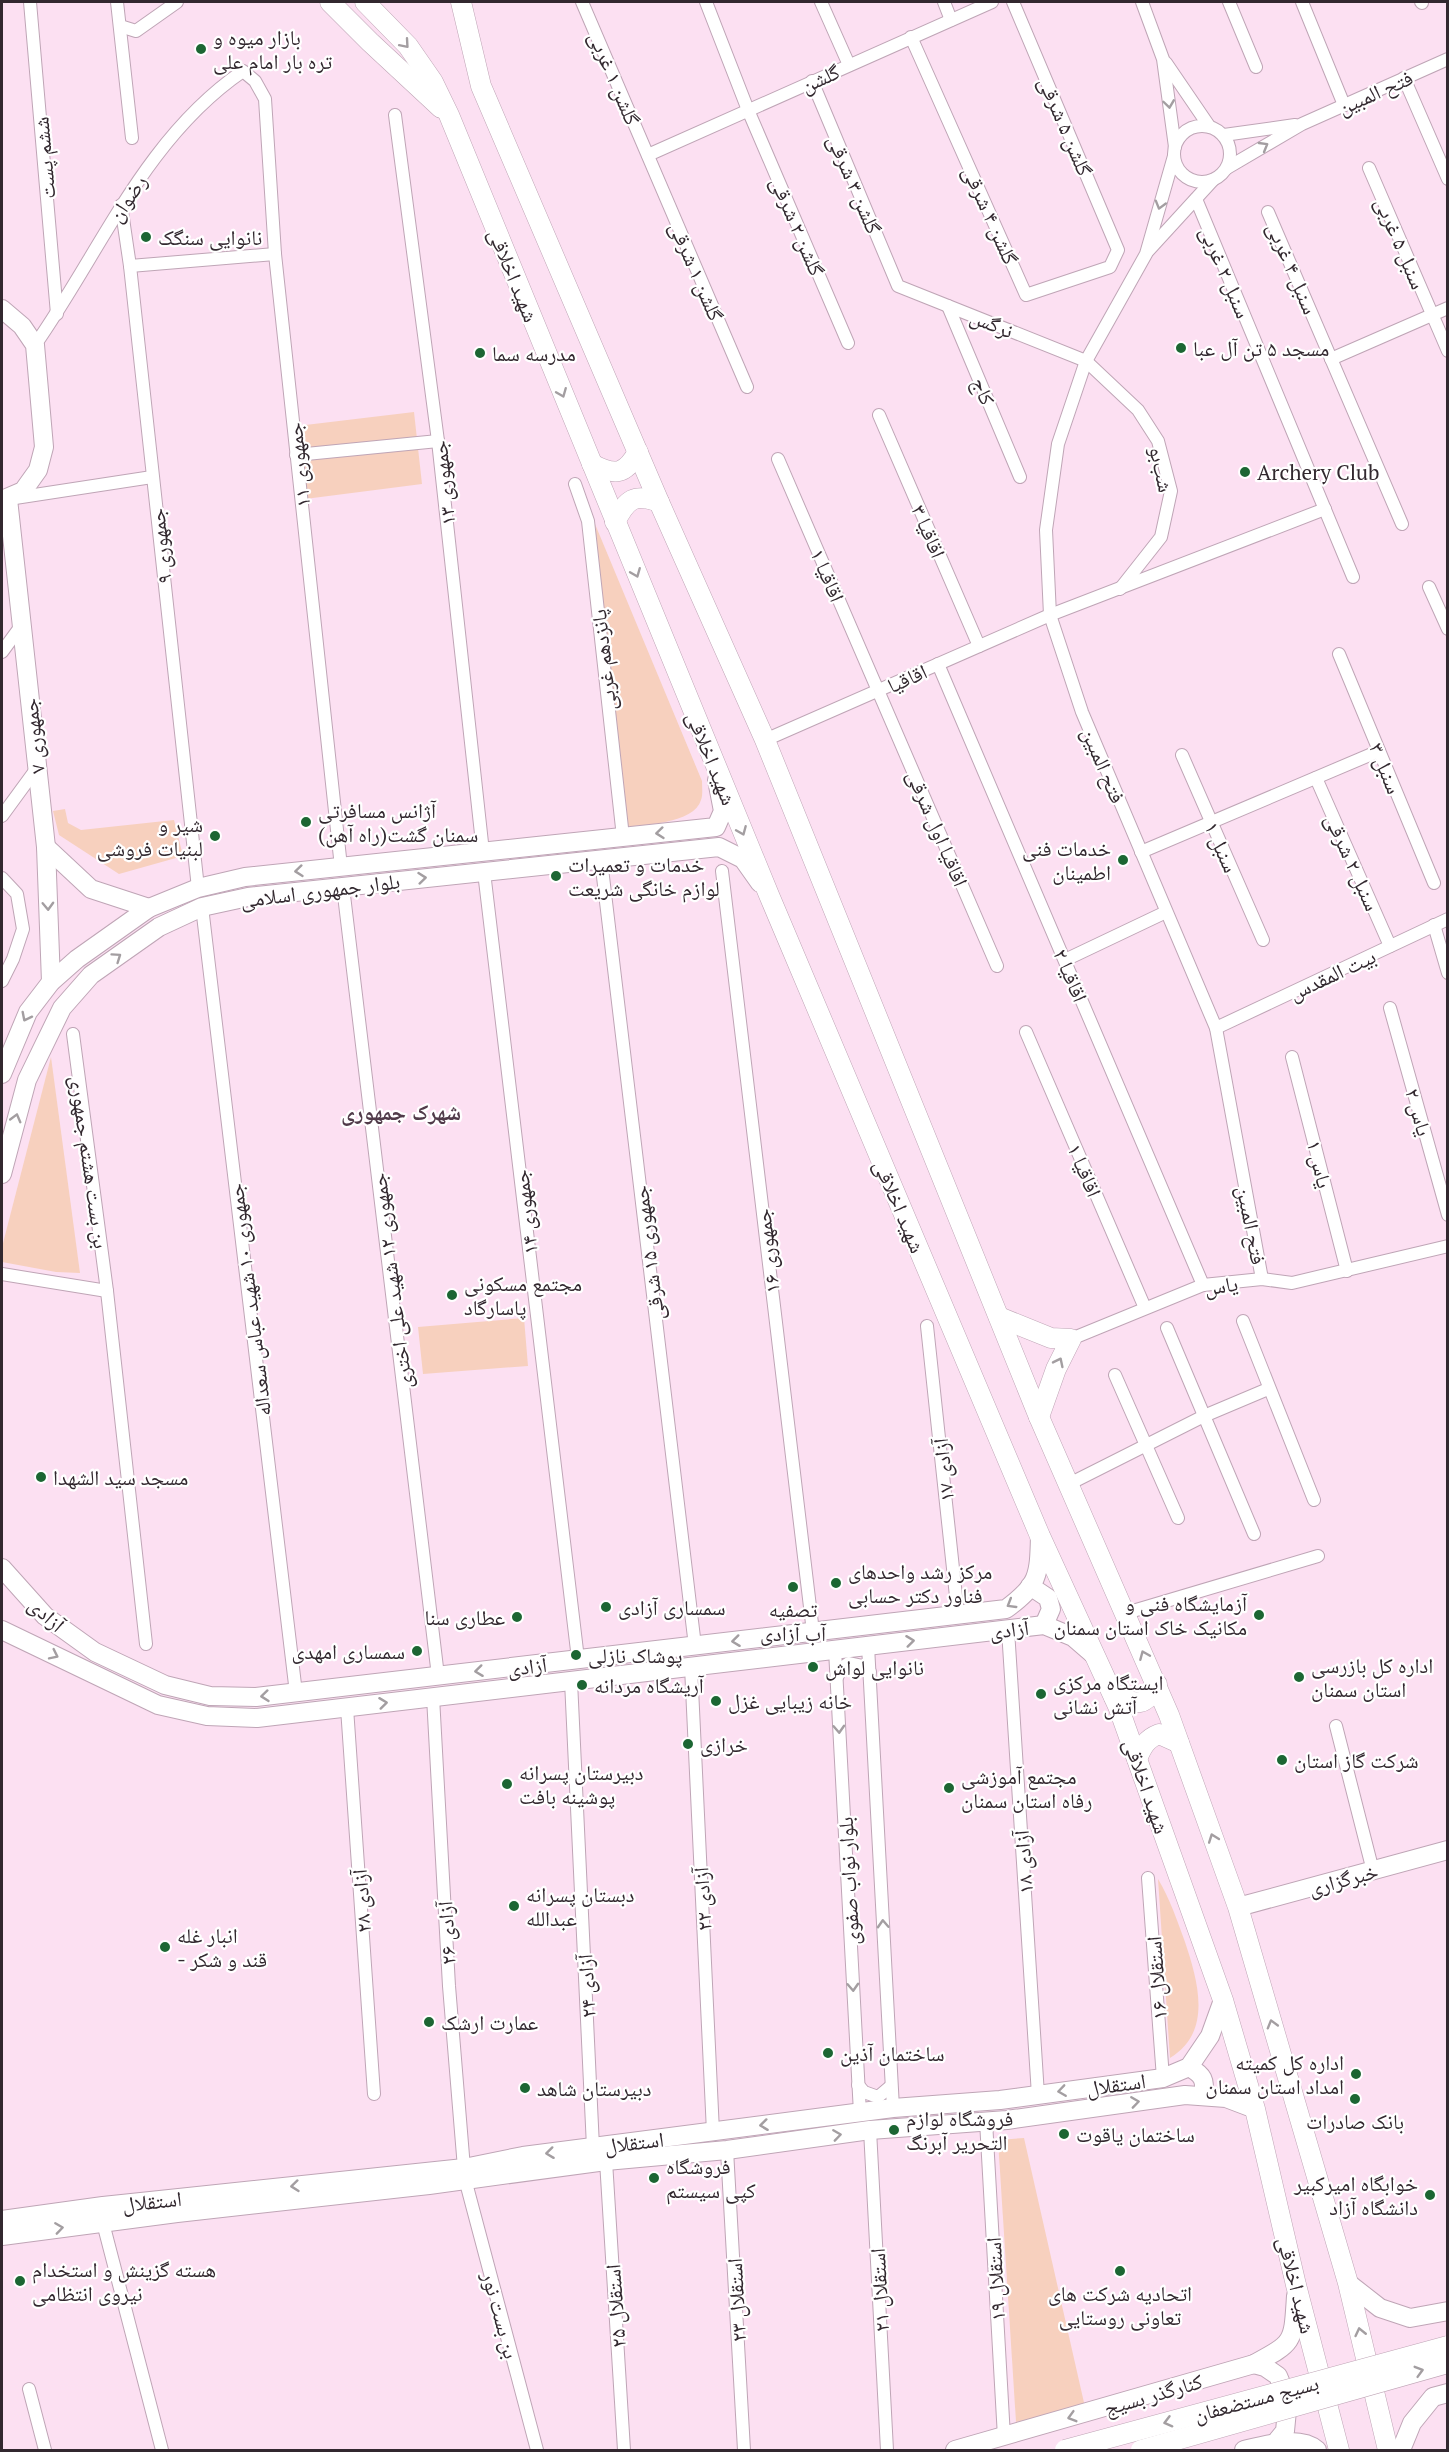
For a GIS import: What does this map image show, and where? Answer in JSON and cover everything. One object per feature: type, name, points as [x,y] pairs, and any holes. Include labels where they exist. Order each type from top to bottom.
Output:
[{"type":"main road","points":[[330,2],[449,115]]},
{"type":"main road","name":"شهید اخلاقی","points":[[365,2],[408,46],[433,82],[449,115],[769,895],[1040,1536],[1114,1697],[1223,2000],[1255,2109],[1296,2285],[1340,2451]]},
{"type":"main road","name":"شهید اخلاقی","points":[[460,2],[481,86],[659,502],[765,740],[1039,1417],[1126,1613],[1179,1743],[1238,1907],[1348,2283],[1388,2451]]},
{"type":"main road","points":[[592,464],[606,471],[618,472],[630,466],[638,452]]},
{"type":"main road","points":[[615,522],[623,507],[634,498],[647,497],[659,502]]},
{"type":"main road","points":[[999,1317],[1051,1338],[1071,1339],[1056,1369],[1039,1417]]},
{"type":"main road","points":[[1114,1697],[1137,1703],[1145,1701],[1152,1696],[1156,1684]]},
{"type":"main road","points":[[1137,1759],[1143,1745],[1150,1737],[1159,1734],[1179,1743]]},
{"type":"main road","name":"بسیج مستضعفان","points":[[1065,2451],[1448,2346]]},
{"type":"main road","name":"بسیج مستضعفان","points":[[1140,2451],[1448,2363]]},
{"type":"street","name":"ششم پست","points":[[30,2],[57,314]]},
{"type":"street","points":[[117,2],[132,138]]},
{"type":"street","points":[[120,26],[136,31],[177,2]]},
{"type":"street","name":"گلشن ۱ غربی","points":[[582,2],[648,155]]},
{"type":"street","name":"گلشن ۲ شرقی","points":[[706,2],[748,110],[848,343]]},
{"type":"street","points":[[821,2],[849,65]]},
{"type":"street","points":[[944,2],[951,20]]},
{"type":"street","name":"گلشن","points":[[648,155],[992,2]]},
{"type":"street","name":"گلشن ۵ شرقی","points":[[1013,2],[1118,250]]},
{"type":"street","points":[[1142,2],[1163,59],[1174,152],[1181,173],[1188,178],[1205,182],[1213,180]]},
{"type":"street","points":[[1229,2],[1256,67]]},
{"type":"street","points":[[1302,2],[1344,105]]},
{"type":"street","name":"گلشن ۴ شرقی","points":[[911,38],[1026,295],[1110,267],[1118,250]]},
{"type":"street","points":[[1163,59],[1209,126],[1224,135],[1231,151],[1227,168]]},
{"type":"street","name":"فتح المبین","points":[[1302,124],[1448,59]]},
{"type":"street","name":"رضوان","points":[[35,345],[57,314],[121,205],[165,142],[219,87],[243,71]]},
{"type":"street","name":"جمهوری ۱۱","points":[[243,71],[255,81],[265,99],[275,254],[341,867]]},
{"type":"street","points":[[1404,78],[1448,179]]},
{"type":"street","name":"گلشن ۳ شرقی","points":[[812,81],[898,286]]},
{"type":"street","name":"جمهوری ۱۳","points":[[395,115],[438,441],[483,852]]},
{"type":"street","points":[[1224,135],[1302,124]]},
{"type":"street","points":[[1146,254],[1213,180],[1227,168],[1302,124]]},
{"type":"street","points":[[1146,254],[1178,139],[1191,128],[1209,126]]},
{"type":"street","name":"گلشن ۱ شرقی","points":[[648,155],[747,387]]},
{"type":"street","name":"سنبل ۵ غربی","points":[[1369,168],[1448,351]]},
{"type":"street","name":"سنبل ۲ غربی","points":[[1196,199],[1353,577]]},
{"type":"street","name":"جمهوری ۹","points":[[121,205],[130,266],[198,888]]},
{"type":"street","name":"سنبل ۴ غربی","points":[[1268,212],[1402,524]]},
{"type":"street","points":[[130,266],[275,254]]},
{"type":"street","name":"فتح المبین","points":[[1146,254],[1086,362],[1058,444],[1046,530],[1050,615],[1082,712],[1216,1028],[1262,1279]]},
{"type":"street","name":"نرگس","points":[[898,286],[1086,362]]},
{"type":"street","name":"کاج","points":[[948,306],[1020,477]]},
{"type":"street","points":[[1331,358],[1448,308]]},
{"type":"street","points":[[2,309],[22,326],[35,345],[45,447],[38,470],[23,491],[5,500]]},
{"type":"street","name":"شب‌بو","points":[[1086,362],[1143,418],[1158,441],[1171,491],[1161,537],[1120,588]]},
{"type":"street","name":"اقاقیا ۳","points":[[879,415],[979,646]]},
{"type":"street","points":[[296,455],[438,441]]},
{"type":"street","name":"اقاقیا ۱","points":[[778,459],[878,691]]},
{"type":"street","points":[[5,500],[152,477]]},
{"type":"street","name":"پانزدهم غربی","points":[[575,484],[588,521],[622,837]]},
{"type":"street","name":"جمهوری ۷","points":[[5,500],[46,847],[51,982]]},
{"type":"street","name":"اقاقیا","points":[[765,740],[1050,615],[1325,509]]},
{"type":"street","points":[[2,548],[15,570]]},
{"type":"street","points":[[1429,587],[1448,629]]},
{"type":"street","points":[[2,652],[21,626]]},
{"type":"street","name":"سنبل ۳","points":[[1339,654],[1434,883]]},
{"type":"street","name":"اقاقیا ۲","points":[[939,664],[1203,1286]]},
{"type":"street","name":"اقاقیا اول شرقی","points":[[878,691],[997,966]]},
{"type":"street","points":[[1141,852],[1379,751]]},
{"type":"street","name":"سنبل ۱","points":[[1182,755],[1263,940]]},
{"type":"street","points":[[714,764],[723,811],[716,827],[725,836],[722,845],[718,847],[742,859],[769,895]]},
{"type":"street","points":[[2,816],[37,768]]},
{"type":"street","name":"سنبل ۲ شرقی","points":[[1316,778],[1390,946]]},
{"type":"street","name":"بلوار جمهوری اسلامی","points":[[2,1074],[28,1012],[51,982],[77,959],[149,908],[198,888],[245,877],[716,827]]},
{"type":"street","points":[[46,847],[91,889],[149,908]]},
{"type":"street","name":"بلوار جمهوری اسلامی","points":[[2,1174],[27,1080],[62,1008],[91,975],[159,927],[202,907],[248,897],[718,847]]},
{"type":"street","name":"جمهوری ۱۵ شرقی","points":[[601,860],[695,1646]]},
{"type":"street","name":"جمهوری ۱۶","points":[[722,871],[813,1632]]},
{"type":"street","name":"جمهوری ۱۴","points":[[484,872],[578,1659]]},
{"type":"street","points":[[2,879],[17,894],[23,929],[13,959],[2,981]]},
{"type":"street","name":"جمهوری ۱۲ شهید علی اختری","points":[[343,887],[438,1676]]},
{"type":"street","name":"جمهوری ۱۰ شهید عباس سعداله","points":[[202,907],[296,1693]]},
{"type":"street","points":[[1065,960],[1166,912]]},
{"type":"street","name":"بیت المقدس","points":[[1216,1028],[1448,919]]},
{"type":"street","points":[[1434,926],[1448,973]]},
{"type":"street","name":"یاس ۲","points":[[1390,1008],[1448,1215]]},
{"type":"street","name":"اقاقیا ۱","points":[[1026,1032],[1145,1308]]},
{"type":"street","name":"بن بست هشتم جمهوری","points":[[73,1034],[107,1291],[146,1644]]},
{"type":"street","name":"یاس ۱","points":[[1292,1057],[1347,1271]]},
{"type":"street","name":"یاس","points":[[1071,1339],[1203,1286],[1262,1279],[1292,1283],[1448,1246]]},
{"type":"street","points":[[2,1274],[107,1291]]},
{"type":"street","points":[[1243,1322],[1314,1500]]},
{"type":"street","name":"آزادی ۱۷","points":[[927,1326],[958,1614]]},
{"type":"street","points":[[1167,1328],[1254,1534]]},
{"type":"street","points":[[1115,1375],[1178,1518]]},
{"type":"street","points":[[1069,1484],[1204,1416],[1268,1389]]},
{"type":"street","name":"آزادی","points":[[3,1571],[45,1616],[95,1652],[165,1685],[210,1695],[256,1697],[1006,1609],[1024,1596],[1039,1573],[1040,1536]]},
{"type":"street","points":[[1126,1613],[1318,1556]]},
{"type":"street","points":[[1030,1586],[1048,1598],[1051,1609],[1044,1625]]},
{"type":"street","name":"آزادی","points":[[2,1630],[158,1705],[207,1716],[257,1718],[1044,1625],[1072,1636],[1095,1656]]},
{"type":"street","name":"آزادی ۱۸","points":[[1008,1630],[1038,2095]]},
{"type":"street","name":"بلوار نواب صفوی","points":[[868,1646],[893,2108]]},
{"type":"street","name":"بلوار نواب صفوی","points":[[835,1650],[860,2113]]},
{"type":"street","points":[[627,1654],[629,1674]]},
{"type":"street","points":[[837,1677],[849,1663],[863,1665],[870,1672]]},
{"type":"street","name":"آزادی ۲۲","points":[[691,1667],[713,2132]]},
{"type":"street","name":"آزادی ۲۴","points":[[571,1681],[594,2147]]},
{"type":"street","name":"آزادی ۲۶","points":[[433,1697],[448,1986],[465,2174]]},
{"type":"street","name":"آزادی ۲۸","points":[[347,1708],[374,2094]]},
{"type":"street","points":[[1336,1726],[1373,1871]]},
{"type":"street","name":"خبرگزاری","points":[[1238,1907],[1448,1851]]},
{"type":"street","name":"استقلال ۱۶","points":[[1148,1878],[1163,2078]]},
{"type":"street","points":[[1203,2096],[1205,2084],[1201,2074],[1189,2067],[1210,2036],[1223,2000]]},
{"type":"street","name":"استقلال","points":[[465,2174],[523,2156],[893,2108],[1038,2095],[1163,2078],[1189,2067]]},
{"type":"street","points":[[858,2085],[864,2092],[878,2097],[891,2086]]},
{"type":"street","name":"استقلال","points":[[2,2236],[103,2223],[271,2196],[465,2174],[727,2150],[870,2130],[1007,2120],[1185,2095],[1226,2098],[1255,2109]]},
{"type":"street","points":[[803,2120],[805,2139]]},
{"type":"street","name":"استقلال ۱۹","points":[[986,2121],[1004,2437]]},
{"type":"street","name":"استقلال ۲۱","points":[[870,2130],[887,2451]]},
{"type":"street","name":"استقلال ۲۳","points":[[727,2150],[744,2451]]},
{"type":"street","name":"استقلال ۲۵","points":[[606,2161],[624,2451]]},
{"type":"street","name":"بن بست نور","points":[[465,2174],[537,2451]]},
{"type":"street","name":"استقلال","points":[[2,2220],[103,2206],[271,2196]]},
{"type":"street","points":[[103,2223],[162,2451]]},
{"type":"street","points":[[1348,2283],[1380,2308],[1410,2318],[1448,2311]]},
{"type":"street","name":"کنارگذر بسیج","points":[[955,2451],[1254,2364],[1280,2350],[1294,2334],[1296,2285]]},
{"type":"street","points":[[1254,2364],[1265,2367],[1278,2376],[1288,2400],[1285,2431],[1276,2442]]},
{"type":"street","points":[[29,2389],[45,2451]]},
{"type":"street","points":[[1401,2451],[1412,2423],[1433,2397],[1448,2392]]},
{"type":"street","points":[[1244,2451],[1276,2442],[1311,2446],[1317,2451]]},
{"type":"shaded area","points":[[414,412],[422,484],[305,499],[297,426]]},
{"type":"shaded area","points":[[595,524],[702,781],[702,798],[696,808],[678,819],[622,827]]},
{"type":"shaded area","points":[[65,809],[68,823],[81,830],[174,820],[183,856],[119,874],[59,835],[53,811]]},
{"type":"shaded area","points":[[51,1057],[80,1273],[56,1272],[2,1262],[2,1247]]},
{"type":"shaded area","points":[[524,1318],[528,1366],[423,1374],[418,1327]]},
{"type":"shaded area","points":[[1158,1879],[1170,1902],[1185,1942],[1197,1989],[1197,2020],[1192,2034],[1184,2047],[1170,2058]]},
{"type":"shaded area","points":[[1024,2138],[1085,2407],[1016,2422],[998,2140]]},
{"type":"place","name":"بازار میوه و تره بار امام علی","points":[[201,49]]},
{"type":"place","name":"نانوایی سنگک","points":[[146,237]]},
{"type":"place","name":"مسجد ۵ تن آل عبا","points":[[1181,348]]},
{"type":"place","name":"مدرسه سما","points":[[480,353]]},
{"type":"place","name":"Archery Club","points":[[1245,472]]},
{"type":"place","name":"آژانس مسافرتی سمنان گشت(راه آهن)","points":[[306,822]]},
{"type":"place","name":"شیر و لبنیات فروشی","points":[[215,836]]},
{"type":"place","name":"خدمات فنی اطمینان","points":[[1123,860]]},
{"type":"place","name":"خدمات و تعمیرات لوازم خانگی شریعت","points":[[556,876]]},
{"type":"place","name":"مجتمع مسکونی پاسارگاد","points":[[452,1295]]},
{"type":"place","name":"مسجد سید الشهدا","points":[[41,1477]]},
{"type":"place","name":"مرکز رشد واحدهای فناور دکتر حسابی","points":[[836,1583]]},
{"type":"place","name":"تصفیه آب آزادی","points":[[793,1587]]},
{"type":"place","name":"سمساری آزادی","points":[[606,1607]]},
{"type":"place","name":"آزمایشگاه فنی و مکانیک خاک استان سمنان","points":[[1259,1615]]},
{"type":"place","name":"عطاری سنا","points":[[517,1617]]},
{"type":"place","name":"سمساری امهدی","points":[[417,1651]]},
{"type":"place","name":"پوشاک نازلی","points":[[576,1655]]},
{"type":"place","name":"نانوایی لواش","points":[[813,1667]]},
{"type":"place","name":"اداره کل بازرسی استان سمنان","points":[[1299,1677]]},
{"type":"place","name":"آریشگاه مردانه","points":[[582,1685]]},
{"type":"place","name":"ایستگاه مرکزی آتش نشانی","points":[[1041,1694]]},
{"type":"place","name":"خانه زیبایی غزل","points":[[716,1701]]},
{"type":"place","name":"خرازی","points":[[688,1744]]},
{"type":"place","name":"شرکت گاز استان","points":[[1282,1760]]},
{"type":"place","name":"دبیرستان پسرانه پوشینه بافت","points":[[507,1784]]},
{"type":"place","name":"مجتمع آموزشی رفاه استان سمنان","points":[[949,1788]]},
{"type":"place","name":"دبستان پسرانه عبدالله","points":[[514,1906]]},
{"type":"place","name":"انبار غله - قند و شکر","points":[[165,1947]]},
{"type":"place","name":"عمارت ارشک","points":[[429,2022]]},
{"type":"place","name":"ساختمان آذین","points":[[828,2053]]},
{"type":"place","name":"اداره کل کمیته امداد استان سمنان","points":[[1356,2074]]},
{"type":"place","name":"دبیرستان شاهد","points":[[525,2088]]},
{"type":"place","name":"بانک صادرات","points":[[1355,2099]]},
{"type":"place","name":"فروشگاه لوازم التحریر آبرنگ","points":[[894,2130]]},
{"type":"place","name":"ساختمان یاقوت","points":[[1064,2134]]},
{"type":"place","name":"فروشگاه کپی سیستم","points":[[654,2178]]},
{"type":"place","name":"خوابگاه امیرکبیر دانشگاه آزاد","points":[[1430,2195]]},
{"type":"place","name":"اتحادیه شرکت های تعاونی روستایی","points":[[1120,2271]]},
{"type":"place","name":"هسته گزینش و استخدام نیروی انتظامی","points":[[20,2281]]},
{"type":"district","name":"شهرک جمهوری","points":[[401,1111]]}]
